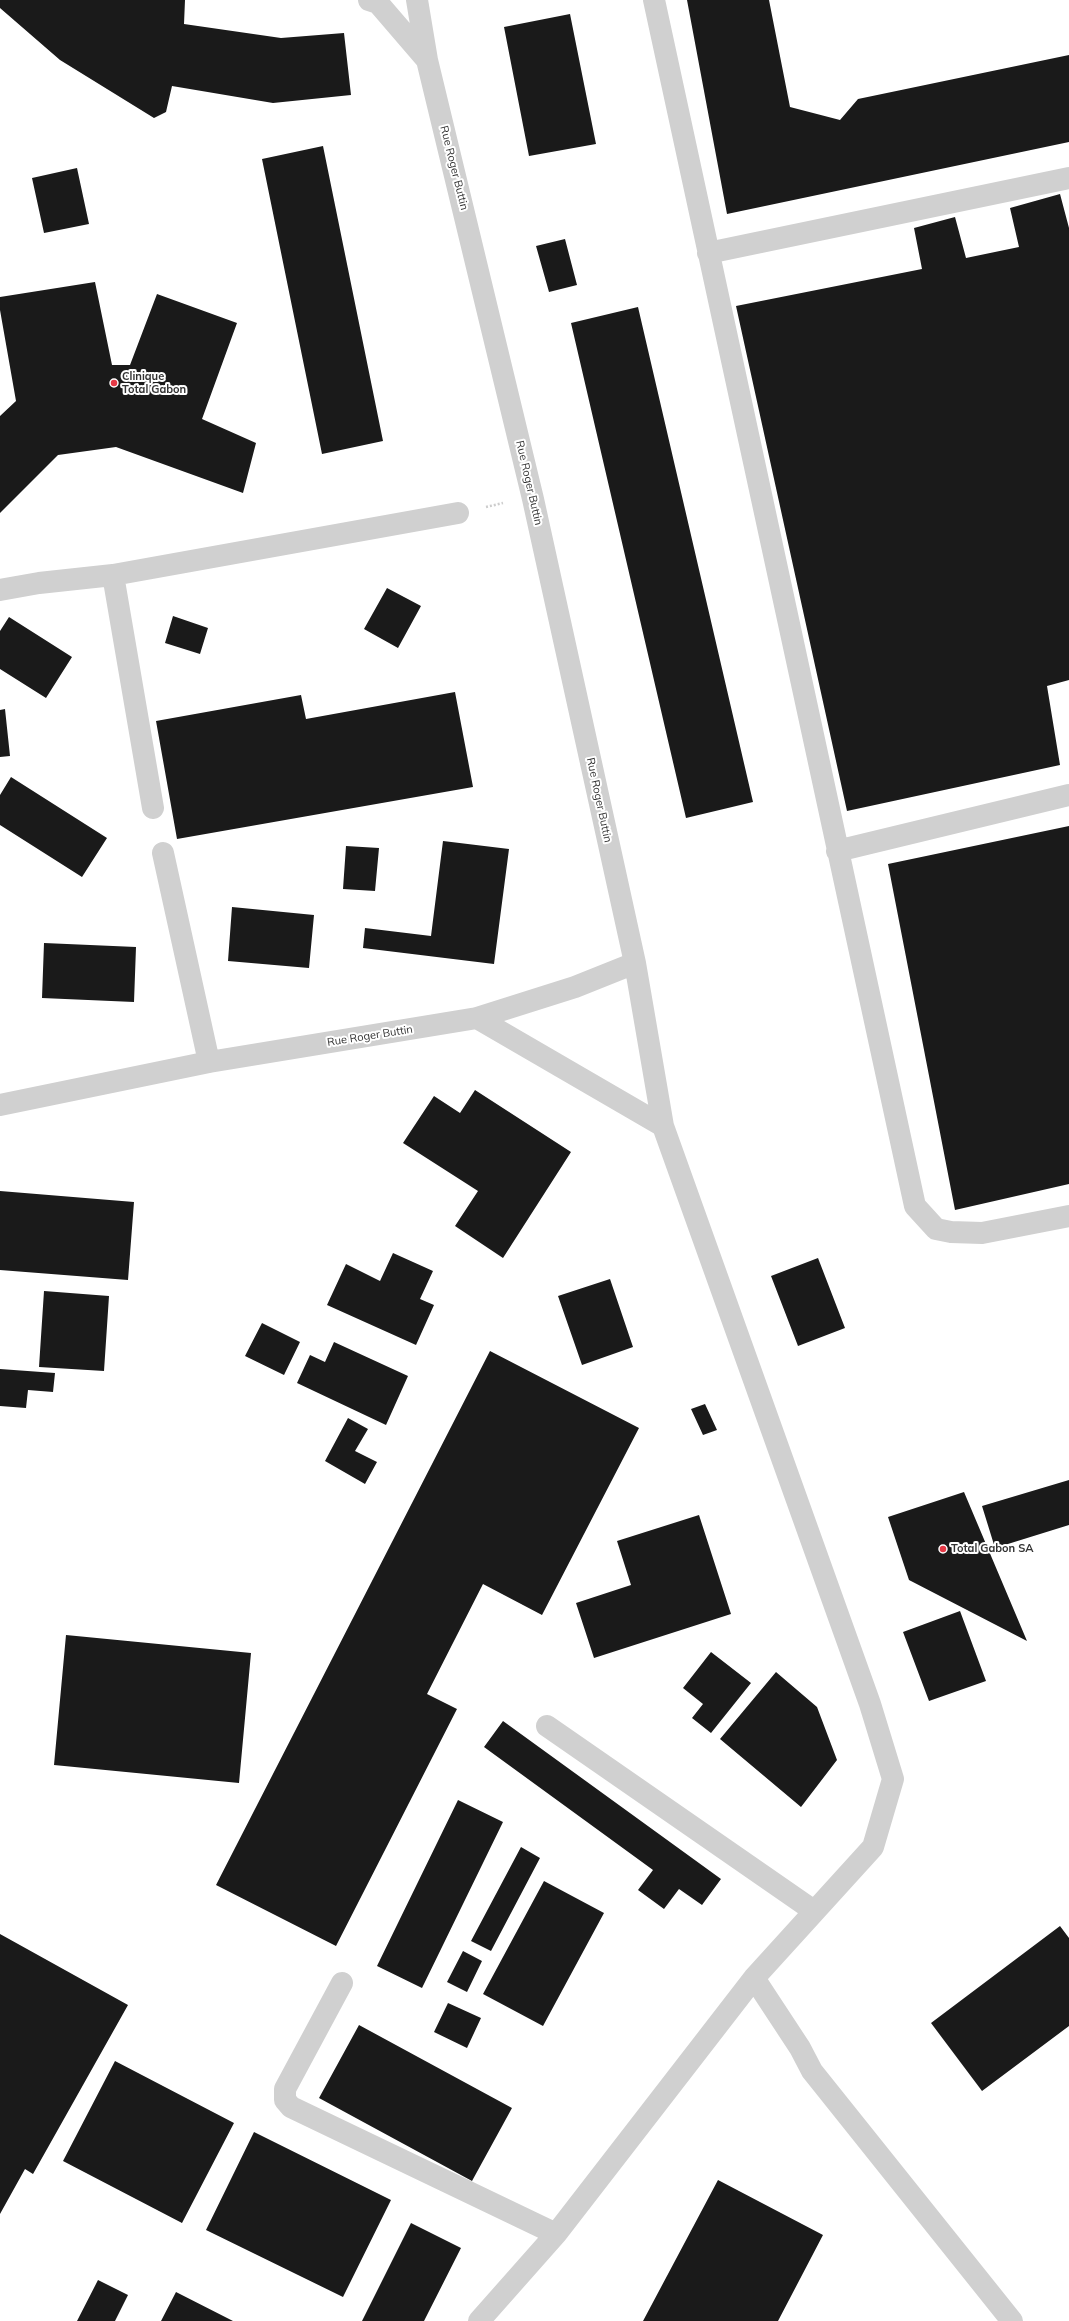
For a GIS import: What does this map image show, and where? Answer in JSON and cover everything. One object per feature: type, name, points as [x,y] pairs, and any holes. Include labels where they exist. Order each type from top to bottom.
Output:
[{"type":"street","points":[[369,0],[378,2],[428,60]]},
{"type":"street","name":"Rue Roger Buttin","points":[[0,1105],[209,1062],[477,1018],[575,987],[635,964],[533,499],[428,60],[417,0]]},
{"type":"street","points":[[654,0],[915,1206],[936,1229],[951,1232],[982,1233],[1069,1216]]},
{"type":"street","points":[[708,253],[1069,178]]},
{"type":"street","points":[[0,590],[39,583],[113,575],[458,513]]},
{"type":"street","points":[[113,575],[153,808]]},
{"type":"street","points":[[837,851],[1069,795]]},
{"type":"street","points":[[164,853],[209,1062]]},
{"type":"street","points":[[479,2321],[556,2234],[754,1978],[872,1847],[893,1779],[870,1704],[663,1126],[635,964]]},
{"type":"street","points":[[477,1018],[663,1126]]},
{"type":"street","points":[[547,1726],[814,1911]]},
{"type":"street","points":[[754,1978],[800,2048],[812,2071],[1012,2321]]},
{"type":"street","points":[[342,1983],[285,2089],[285,2100],[291,2107],[556,2234]]},
{"type":"path","points":[[458,513],[533,499]]},
{"type":"building","points":[[0,0],[185,0],[184,24],[281,38],[344,33],[351,95],[273,103],[172,86],[166,112],[154,118],[60,60],[0,8]]},
{"type":"building","points":[[687,0],[769,0],[790,107],[840,120],[858,99],[1069,55],[1069,142],[727,214]]},
{"type":"building","points":[[570,14],[596,144],[529,156],[504,27]]},
{"type":"building","points":[[323,146],[383,441],[322,454],[262,159]]},
{"type":"building","points":[[77,168],[89,224],[44,233],[32,178]]},
{"type":"building","points":[[1060,194],[1069,228],[1069,680],[1047,686],[1060,765],[847,811],[736,306],[922,269],[914,228],[955,217],[966,258],[1019,247],[1010,208]]},
{"type":"building","points":[[565,239],[577,285],[549,292],[536,246]]},
{"type":"building","name":"Clinique Total Gabon","points":[[95,282],[112,365],[130,365],[157,294],[237,323],[202,419],[256,443],[243,493],[116,447],[58,455],[0,513],[0,416],[16,401],[0,310],[0,297]]},
{"type":"building","points":[[638,307],[753,802],[686,818],[571,323]]},
{"type":"building","points":[[387,588],[421,606],[398,648],[364,629]]},
{"type":"building","points":[[173,616],[208,628],[200,654],[165,643]]},
{"type":"building","points":[[9,617],[72,657],[46,698],[0,669],[0,631]]},
{"type":"building","points":[[455,692],[473,787],[177,839],[156,721],[301,695],[306,719]]},
{"type":"building","points":[[5,709],[10,756],[0,757],[0,710]]},
{"type":"building","points":[[11,777],[107,838],[82,877],[0,825],[0,795]]},
{"type":"building","points":[[1069,826],[1069,1184],[955,1210],[888,864]]},
{"type":"building","points":[[443,841],[509,849],[494,964],[363,948],[365,928],[431,936]]},
{"type":"building","points":[[346,846],[379,848],[375,891],[343,889]]},
{"type":"building","points":[[232,907],[314,915],[309,968],[228,961]]},
{"type":"building","points":[[44,943],[136,947],[134,1002],[42,998]]},
{"type":"building","points":[[475,1090],[571,1152],[503,1258],[455,1226],[478,1191],[403,1143],[434,1096],[460,1113]]},
{"type":"building","points":[[0,1191],[134,1202],[128,1280],[0,1270]]},
{"type":"building","points":[[393,1253],[433,1271],[420,1299],[434,1305],[416,1345],[327,1305],[346,1264],[380,1281]]},
{"type":"building","points":[[818,1258],[845,1328],[798,1346],[771,1276]]},
{"type":"building","points":[[610,1279],[633,1347],[582,1365],[558,1296]]},
{"type":"building","points":[[44,1291],[109,1296],[104,1371],[39,1367]]},
{"type":"building","points":[[262,1323],[300,1342],[284,1375],[245,1356]]},
{"type":"building","points":[[334,1342],[408,1376],[386,1425],[297,1383],[310,1355],[325,1362]]},
{"type":"building","points":[[490,1351],[639,1428],[542,1615],[483,1584],[427,1694],[457,1709],[336,1946],[216,1885]]},
{"type":"building","points":[[0,1369],[55,1373],[53,1392],[28,1390],[26,1408],[0,1406]]},
{"type":"building","points":[[705,1404],[717,1430],[703,1435],[691,1409]]},
{"type":"building","points":[[348,1418],[368,1429],[355,1451],[377,1462],[365,1484],[325,1461]]},
{"type":"building","name":"Total Gabon SA","points":[[1069,1480],[1069,1525],[995,1548],[982,1506]]},
{"type":"building","name":"Total Gabon SA","points":[[964,1492],[1027,1641],[909,1580],[888,1517]]},
{"type":"building","points":[[699,1515],[731,1614],[594,1658],[576,1603],[631,1585],[617,1541]]},
{"type":"building","points":[[960,1611],[986,1681],[929,1701],[903,1632]]},
{"type":"building","points":[[66,1635],[251,1653],[239,1783],[54,1765]]},
{"type":"building","points":[[711,1652],[751,1683],[711,1733],[692,1718],[703,1704],[683,1688]]},
{"type":"building","points":[[776,1672],[817,1707],[837,1760],[801,1807],[720,1739]]},
{"type":"building","points":[[503,1721],[721,1879],[702,1905],[679,1889],[664,1909],[638,1890],[653,1870],[484,1747]]},
{"type":"building","points":[[458,1800],[503,1822],[422,1988],[377,1966]]},
{"type":"building","points":[[521,1847],[540,1858],[491,1951],[471,1941]]},
{"type":"building","points":[[544,1881],[604,1913],[543,2026],[483,1994]]},
{"type":"building","points":[[1060,1926],[1069,1938],[1069,2026],[982,2091],[931,2023]]},
{"type":"building","points":[[0,1934],[128,2005],[33,2174],[25,2169],[0,2214]]},
{"type":"building","points":[[463,1951],[482,1961],[467,1992],[447,1982]]},
{"type":"building","points":[[448,2003],[481,2018],[467,2048],[434,2032]]},
{"type":"building","points":[[359,2025],[512,2108],[472,2181],[319,2098]]},
{"type":"building","points":[[115,2061],[234,2123],[182,2223],[63,2161]]},
{"type":"building","points":[[254,2132],[391,2200],[343,2297],[206,2230]]},
{"type":"building","points":[[718,2180],[823,2235],[778,2321],[643,2321]]},
{"type":"building","points":[[411,2223],[461,2248],[424,2321],[362,2321]]},
{"type":"building","points":[[98,2280],[128,2295],[115,2321],[77,2321]]},
{"type":"building","points":[[176,2292],[233,2321],[161,2321]]},
{"type":"place","name":"Clinique Total Gabon","points":[[114,383]]},
{"type":"place","name":"Total Gabon SA","points":[[943,1549]]}]
